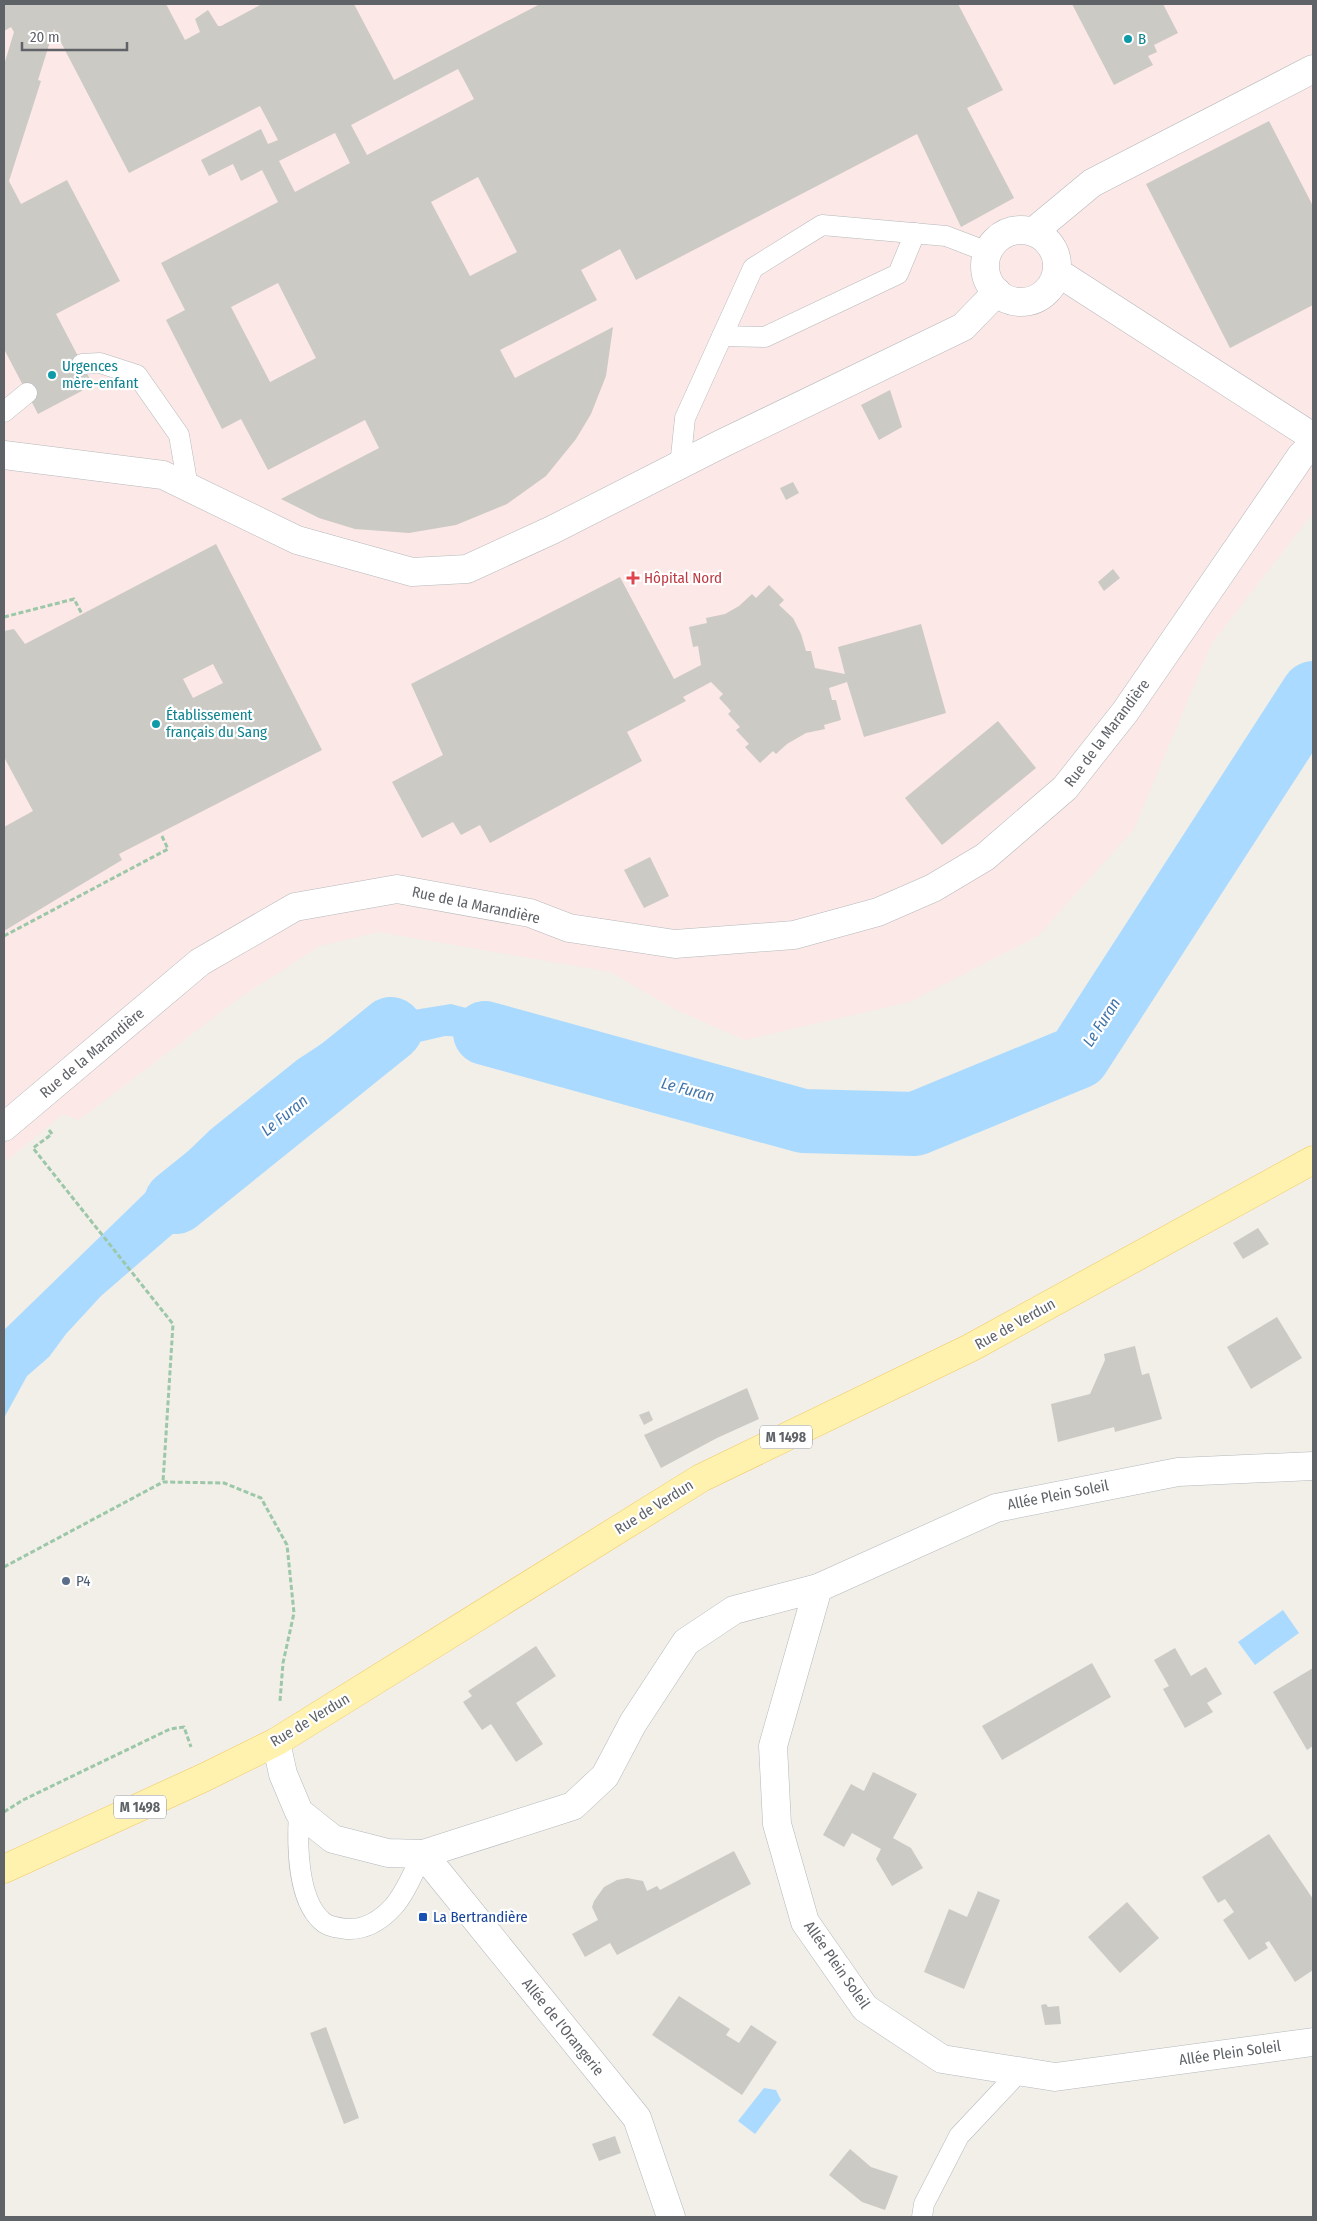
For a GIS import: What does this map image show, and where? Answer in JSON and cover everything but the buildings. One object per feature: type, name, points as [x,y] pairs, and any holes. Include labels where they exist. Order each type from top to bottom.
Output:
[{"type":"main road","name":"Rue de Verdun","points":[[4,1869],[203,1778],[276,1742],[702,1478],[970,1348],[1313,1160]]},
{"type":"street","points":[[1033,232],[1092,183],[1313,69]]},
{"type":"street","points":[[1020,230],[1033,232],[1050,245],[1057,259],[1057,272],[1051,287],[1042,296],[1032,301],[1019,302],[1007,299],[997,292],[987,277],[985,264],[988,252],[995,242],[1008,233],[1020,230]]},
{"type":"street","points":[[1057,272],[1313,438]]},
{"type":"street","points":[[4,455],[163,475],[297,540],[412,572],[467,569],[963,327],[997,292]]},
{"type":"street","name":"Rue de la Marandière","points":[[4,1127],[200,962],[295,907],[397,889],[530,913],[569,928],[675,944],[794,935],[878,912],[932,888],[985,857],[1066,788],[1126,712],[1301,456],[1313,444]]},
{"type":"street","name":"Allée Plein Soleil","points":[[276,1742],[283,1774],[299,1812],[334,1839],[388,1853],[422,1854],[574,1806],[605,1776],[633,1723],[686,1642],[734,1610],[818,1588],[996,1508],[1178,1472],[1313,1466]]},
{"type":"street","name":"Allée Plein Soleil","points":[[818,1588],[773,1746],[777,1824],[805,1922],[865,2008],[942,2059],[1055,2077],[1313,2042]]},
{"type":"street","name":"Allée de l'Orangerie","points":[[422,1854],[637,2118],[671,2217]]},
{"type":"lane","points":[[680,466],[685,418],[753,268],[822,225],[946,236],[988,252]]},
{"type":"lane","points":[[722,336],[766,337],[898,274],[915,233]]},
{"type":"lane","points":[[82,364],[100,363],[137,375],[179,435],[188,487]]},
{"type":"lane","points":[[4,412],[27,393]]},
{"type":"lane","points":[[299,1812],[297,1846],[310,1905],[322,1922],[337,1928],[356,1929],[377,1922],[395,1906],[422,1854]]},
{"type":"lane","points":[[922,2217],[924,2204],[959,2136],[1019,2072]]},
{"type":"path","points":[[4,617],[74,599],[82,614]]},
{"type":"path","points":[[4,936],[168,849],[160,834]]},
{"type":"path","points":[[42,1158],[173,1324],[163,1482]]},
{"type":"path","points":[[4,1567],[163,1482],[224,1483],[261,1498],[286,1545],[294,1613],[283,1663],[276,1742]]},
{"type":"path","points":[[4,1812],[23,1800],[170,1729],[184,1727],[203,1778]]},
{"type":"shaded area","name":"Hôpital Nord","points":[[4,4],[1313,4],[1313,513],[1212,643],[1134,829],[1038,936],[909,1002],[745,1040],[676,1010],[610,972],[379,932],[320,946],[238,999],[79,1120],[63,1114],[4,1163]]},
{"type":"water","points":[[1313,664],[1313,721],[1245,835],[1205,915],[1116,1038],[1085,1073],[1038,1103],[975,1128],[909,1140],[839,1127],[804,1133],[774,1133],[696,1123],[651,1112],[608,1098],[567,1082],[533,1058],[499,1038],[445,1036],[389,1049],[344,1070],[259,1130],[182,1226],[101,1296],[66,1334],[49,1357],[27,1376],[4,1418],[4,1330],[210,1130],[297,1060],[335,1035],[395,1013],[451,1004],[496,1016],[531,1029],[583,1067],[606,1077],[759,1108],[783,1111],[891,1103],[974,1104],[1017,1085],[1049,1066],[1125,991],[1197,880],[1250,786]]},
{"type":"water","points":[[1283,1610],[1299,1633],[1255,1665],[1238,1642]]},
{"type":"water","points":[[764,2088],[776,2090],[781,2100],[755,2134],[738,2121]]},
{"type":"waterway","name":"Le Furan","points":[[485,1033],[803,1121],[915,1124],[1078,1057],[1313,693]]},
{"type":"waterway","name":"Le Furan","points":[[176,1202],[391,1029]]},
{"type":"place","name":"B","points":[[1128,39]]},
{"type":"place","name":"Urgences mère-enfant","points":[[52,375]]},
{"type":"place","name":"Hôpital Nord","points":[[633,578]]},
{"type":"place","name":"Établissement français du Sang","points":[[156,724]]},
{"type":"place","name":"P4","points":[[66,1581]]},
{"type":"place","name":"La Bertrandière","points":[[423,1917]]}]
